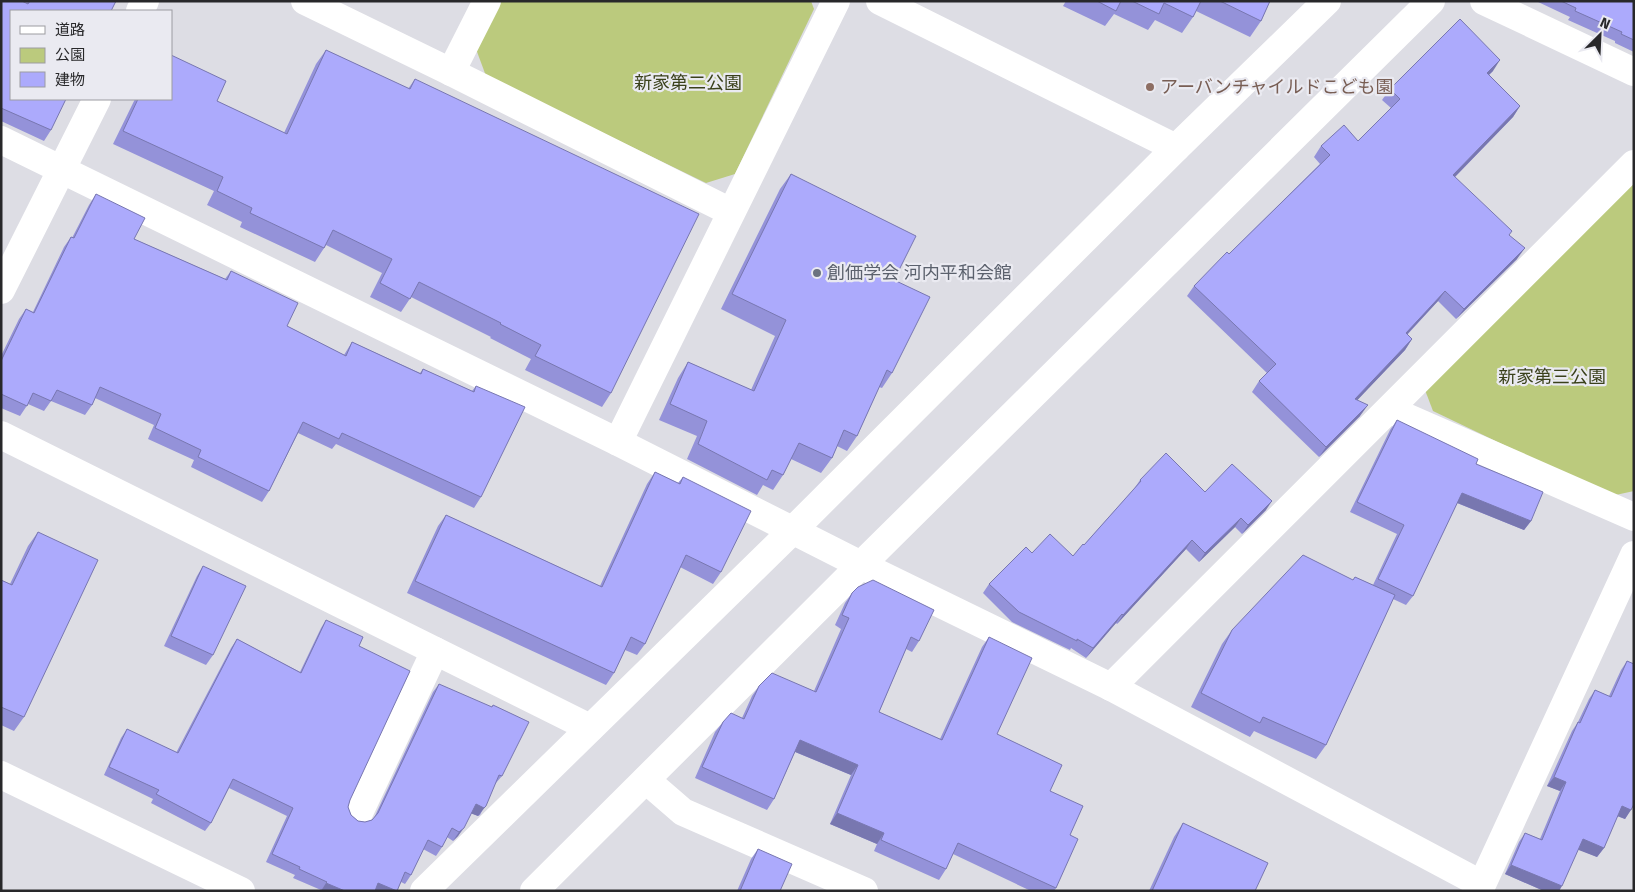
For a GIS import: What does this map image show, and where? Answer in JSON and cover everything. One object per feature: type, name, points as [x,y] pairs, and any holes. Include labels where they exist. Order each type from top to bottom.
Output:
[{"type":"street","points":[[305,1],[730,212]]},
{"type":"street","points":[[451,72],[487,1]]},
{"type":"street","points":[[618,442],[730,212],[836,1]]},
{"type":"street","points":[[880,1],[1176,148]]},
{"type":"street","points":[[424,891],[793,530],[1176,148],[1327,1]]},
{"type":"street","points":[[534,891],[1431,1]]},
{"type":"street","points":[[1484,1],[1634,72]]},
{"type":"street","points":[[1,290],[97,100]]},
{"type":"street","points":[[1,140],[618,442],[861,565],[1111,687],[1480,888],[1634,555]]},
{"type":"street","points":[[1111,687],[1634,164]]},
{"type":"street","points":[[1390,410],[1634,517]]},
{"type":"street","points":[[1,435],[590,728]]},
{"type":"street","points":[[358,814],[435,651]]},
{"type":"street","points":[[1,775],[241,891]]},
{"type":"street","points":[[646,780],[683,812],[864,891]]},
{"type":"green space","name":"新家第二公園","points":[[499,1],[811,1],[814,9],[735,174],[706,183],[486,76],[476,49]]},
{"type":"green space","name":"新家第三公園","points":[[1634,180],[1634,491],[1611,496],[1433,411],[1425,390]]},
{"type":"building","points":[[1,1],[22,1],[28,4],[30,1],[116,1],[112,10],[10,10],[10,100],[66,100],[51,130],[1,108]]},
{"type":"building","points":[[1097,1],[1121,1],[1116,11]]},
{"type":"building","points":[[1132,1],[1201,1],[1193,17],[1164,3],[1159,14]]},
{"type":"building","points":[[1220,1],[1270,1],[1261,21]]},
{"type":"building","points":[[1561,1],[1634,1],[1634,40],[1621,34],[1622,32],[1575,11],[1576,8]]},
{"type":"building","points":[[1460,19],[1500,60],[1487,73],[1520,106],[1453,175],[1512,231],[1509,235],[1525,248],[1464,309],[1445,291],[1406,333],[1412,339],[1355,399],[1368,405],[1326,447],[1259,381],[1276,364],[1194,286],[1227,252],[1229,254],[1330,155],[1321,146],[1344,125],[1358,141],[1400,99],[1390,89]]},
{"type":"building","points":[[326,50],[410,89],[415,79],[699,214],[611,393],[535,356],[541,345],[419,282],[410,299],[380,283],[392,259],[333,230],[324,248],[250,213],[252,208],[217,191],[223,177],[123,131],[138,100],[172,100],[172,55],[226,81],[217,101],[287,134]]},
{"type":"building","points":[[791,174],[916,236],[894,280],[930,297],[892,373],[887,370],[857,436],[844,430],[832,458],[799,443],[783,475],[772,470],[767,480],[698,444],[707,421],[670,404],[688,362],[754,391],[786,320],[732,294]]},
{"type":"building","points":[[96,194],[145,218],[134,239],[227,280],[231,271],[298,303],[287,326],[346,356],[352,342],[421,374],[423,369],[474,392],[476,386],[525,407],[481,497],[342,433],[339,439],[303,422],[269,491],[198,457],[201,450],[155,428],[161,414],[100,387],[92,405],[57,390],[51,401],[33,393],[27,406],[1,394],[1,361],[26,309],[34,313],[71,237],[74,238]]},
{"type":"building","points":[[1397,420],[1478,459],[1476,464],[1543,492],[1531,521],[1462,493],[1413,596],[1378,579],[1404,525],[1357,502]]},
{"type":"building","points":[[1166,453],[1205,492],[1232,464],[1272,501],[1248,525],[1241,518],[1205,553],[1192,540],[1122,614],[1093,648],[1019,612],[989,584],[1026,547],[1032,553],[1050,534],[1073,556]]},
{"type":"building","points":[[655,472],[680,484],[683,477],[751,511],[721,572],[686,555],[645,644],[631,637],[614,673],[415,581],[446,515],[602,587]]},
{"type":"building","points":[[38,532],[98,560],[24,717],[1,707],[1,580],[12,585]]},
{"type":"building","points":[[1303,555],[1353,580],[1355,577],[1395,595],[1326,745],[1263,717],[1260,723],[1201,693],[1232,630]]},
{"type":"building","points":[[203,566],[246,586],[213,655],[171,636]]},
{"type":"building","points":[[873,580],[934,610],[919,641],[911,637],[879,712],[942,740],[989,637],[1032,658],[997,734],[1062,765],[1050,791],[1083,806],[1070,835],[1078,839],[1056,888],[958,843],[946,869],[881,840],[884,833],[837,813],[858,765],[800,740],[774,799],[702,767],[723,722],[731,713],[744,719],[759,686],[772,673],[816,692],[849,618],[842,615],[852,593],[858,587]]},
{"type":"building","points":[[326,620],[363,637],[359,646],[410,671],[350,800],[348,807],[351,815],[358,821],[372,820],[378,813],[439,684],[492,707],[493,705],[529,722],[502,776],[499,775],[486,806],[484,808],[476,804],[464,828],[459,832],[452,828],[442,847],[428,840],[411,875],[405,872],[397,891],[378,883],[375,891],[345,891],[272,854],[293,808],[233,779],[211,823],[156,794],[159,790],[109,767],[127,729],[178,753],[237,639],[301,673]]},
{"type":"building","points":[[1627,661],[1634,664],[1634,804],[1631,810],[1622,806],[1604,848],[1583,839],[1562,886],[1511,865],[1525,833],[1542,840],[1566,782],[1554,777],[1578,722],[1580,723],[1595,690],[1611,697]]},
{"type":"building","points":[[1183,823],[1268,863],[1255,891],[1152,891]]},
{"type":"building","points":[[758,849],[792,864],[780,891],[740,891]]},
{"type":"place","name":"アーバンチャイルドこども園","points":[[1150,87]]},
{"type":"place","name":"創価学会 河内平和会館","points":[[817,273]]}]
